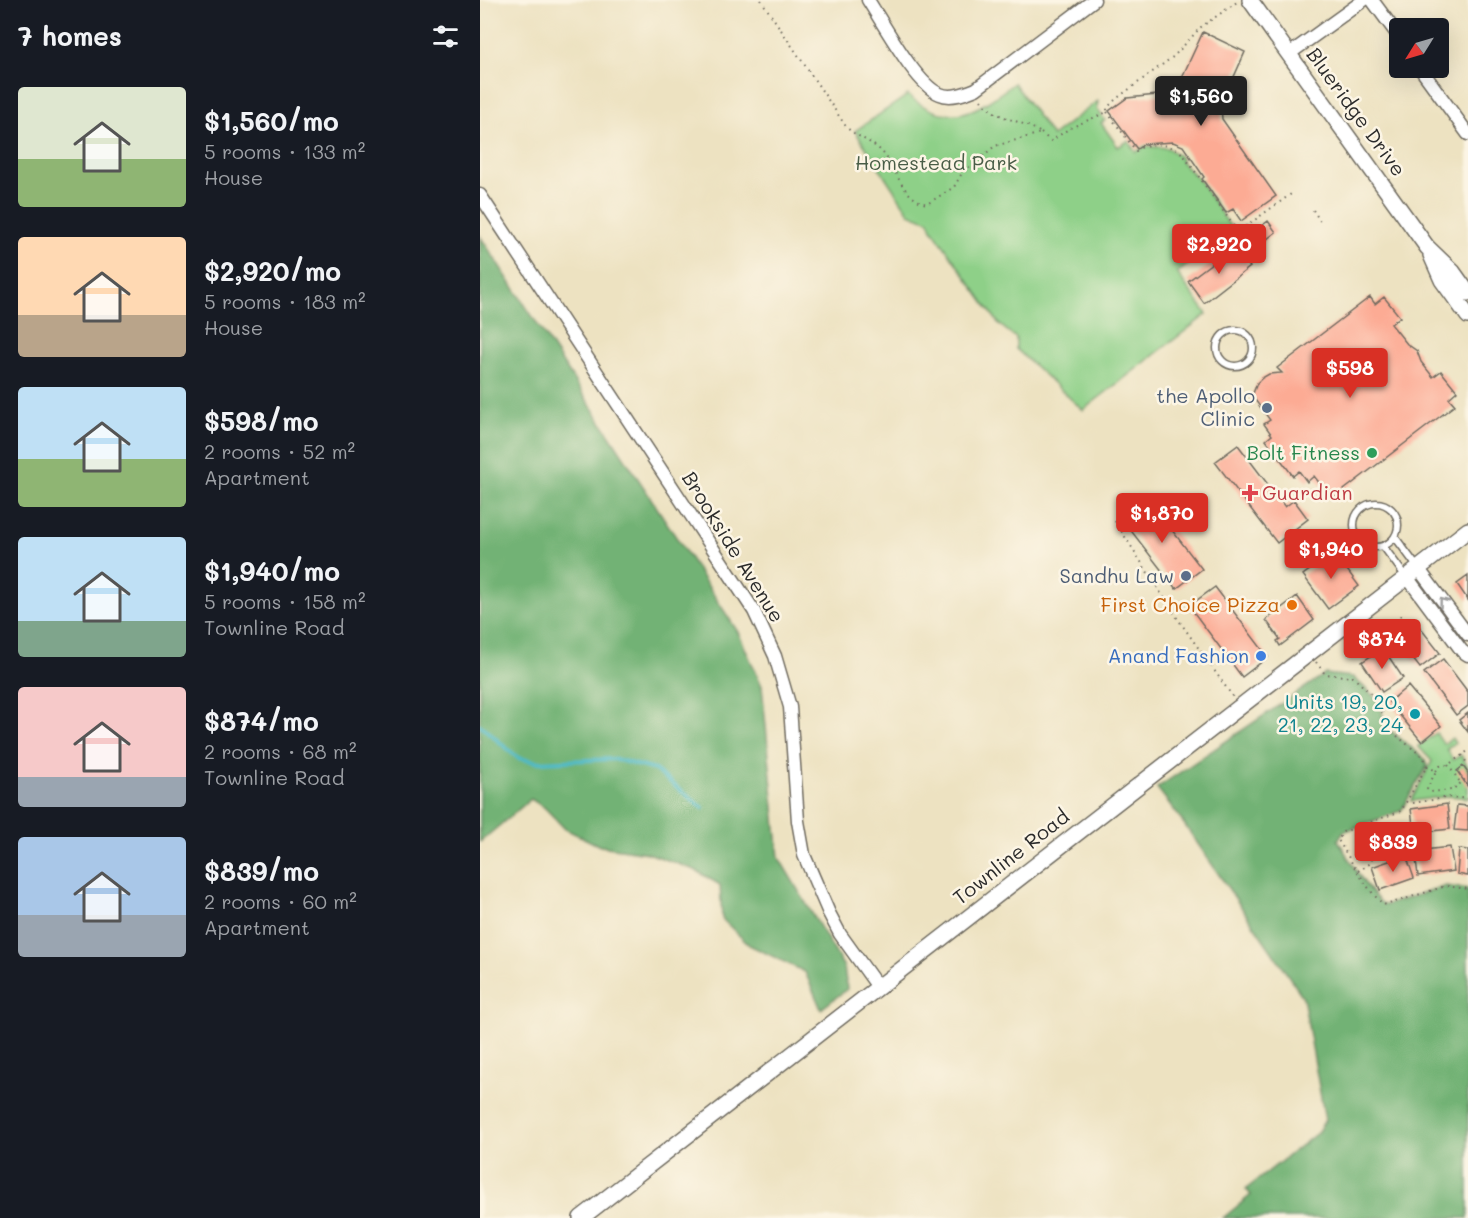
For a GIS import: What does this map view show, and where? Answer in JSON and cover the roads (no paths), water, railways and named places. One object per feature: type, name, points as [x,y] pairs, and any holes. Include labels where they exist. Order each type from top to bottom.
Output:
[{"type":"street","points":[[868,0],[926,87],[942,96],[959,95],[973,90],[1094,0]]},
{"type":"street","name":"Blueridge Drive","points":[[1250,0],[1427,247],[1453,272],[1468,293]]},
{"type":"street","points":[[1289,54],[1364,0]]},
{"type":"street","points":[[1372,0],[1389,24]]},
{"type":"street","points":[[1427,78],[1468,134]]},
{"type":"street","name":"Brookside Avenue","points":[[480,195],[754,611],[775,656],[790,706],[798,821],[804,855],[840,934],[878,987]]},
{"type":"street","name":"Blueridge Drive","points":[[1427,247],[1442,280],[1468,316]]},
{"type":"street","name":"Townline Road","points":[[581,1218],[1468,530]]},
{"type":"street","points":[[1412,573],[1468,635]]},
{"type":"street","points":[[1412,573],[1462,651],[1468,655]]},
{"type":"lane","points":[[1235,330],[1246,333],[1253,343],[1252,355],[1245,364],[1233,367],[1219,356],[1217,350],[1220,339],[1229,332],[1235,330]]},
{"type":"lane","points":[[1374,503],[1388,506],[1397,517],[1398,531],[1395,537],[1383,546],[1369,546],[1357,536],[1355,522],[1361,509],[1374,503]]},
{"type":"lane","points":[[1395,537],[1412,573]]},
{"type":"lane","points":[[1383,546],[1412,573]]},
{"type":"waterway","points":[[480,725],[518,758],[537,762],[615,759],[655,770],[703,808]]},
{"type":"place","name":"the Apollo Clinic","points":[[1267,408]]},
{"type":"place","name":"Bolt Fitness","points":[[1372,453]]},
{"type":"place","name":"Guardian","points":[[1250,493]]},
{"type":"place","name":"Sandhu Law","points":[[1186,576]]},
{"type":"place","name":"First Choice Pizza","points":[[1292,605]]},
{"type":"place","name":"Anand Fashion","points":[[1261,656]]},
{"type":"place","name":"Units 19, 20, 21, 22, 23, 24","points":[[1415,714]]},
{"type":"park label","name":"Homestead Park","points":[[936,163]]}]
